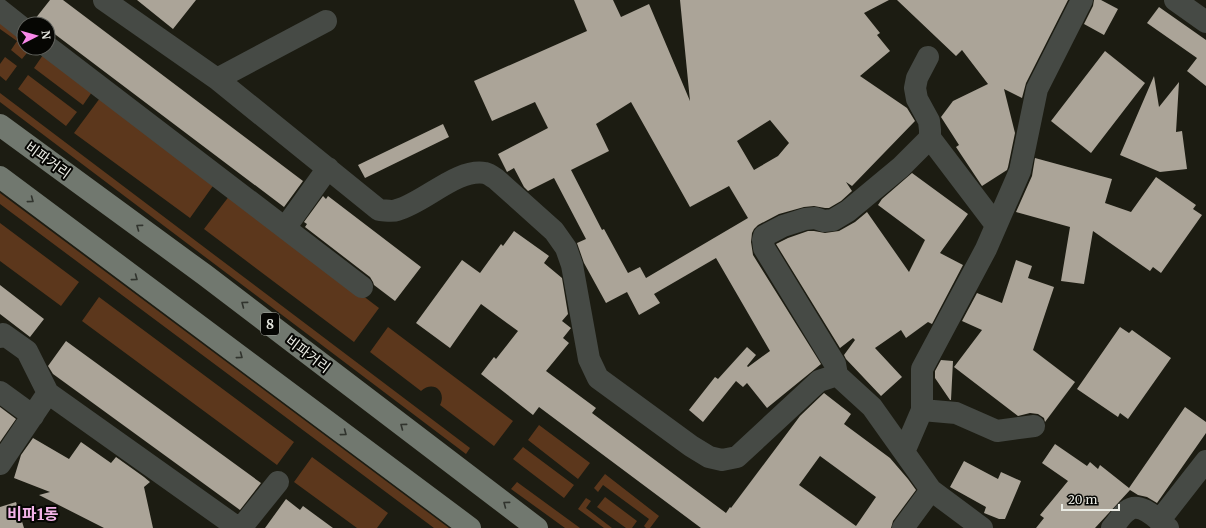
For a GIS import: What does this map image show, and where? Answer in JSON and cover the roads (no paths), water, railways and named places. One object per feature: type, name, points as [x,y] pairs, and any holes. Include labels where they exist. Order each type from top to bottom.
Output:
[{"type":"main road","name":"비파거리","points":[[0,125],[205,275],[537,528]]},
{"type":"main road","points":[[0,177],[470,528]]},
{"type":"street","points":[[104,0],[217,79],[379,210],[395,211],[406,208],[461,177],[475,173],[487,173],[496,179],[554,231],[566,248],[572,265],[589,359],[598,378],[691,446],[709,457],[722,460],[737,457],[819,382],[837,375]]},
{"type":"street","points":[[904,452],[922,410],[922,369],[986,249],[1020,171],[1037,89],[1082,0]]},
{"type":"street","points":[[1175,0],[1206,22]]},
{"type":"street","points":[[0,10],[16,23]]},
{"type":"street","points":[[217,79],[326,21]]},
{"type":"street","points":[[56,53],[362,287]]},
{"type":"street","points":[[928,57],[917,78],[915,88],[917,99],[929,121],[930,138],[996,225]]},
{"type":"street","points":[[930,138],[901,167],[848,211],[833,220],[815,218],[805,219],[783,226],[764,236],[764,248],[835,364],[837,375],[872,407],[931,490],[982,528]]},
{"type":"street","points":[[285,228],[328,168]]},
{"type":"street","points":[[0,337],[3,334],[27,351],[48,392],[238,528]]},
{"type":"street","points":[[0,392],[33,416]]},
{"type":"street","points":[[0,464],[48,392]]},
{"type":"street","points":[[922,410],[956,413],[997,431],[1034,426]]},
{"type":"street","points":[[1112,528],[1128,510],[1135,508],[1144,509],[1164,525],[1206,461]]},
{"type":"street","points":[[241,528],[278,482]]},
{"type":"street","points":[[903,528],[931,490]]},
{"type":"district","name":"비파1동","points":[[33,514]]}]
